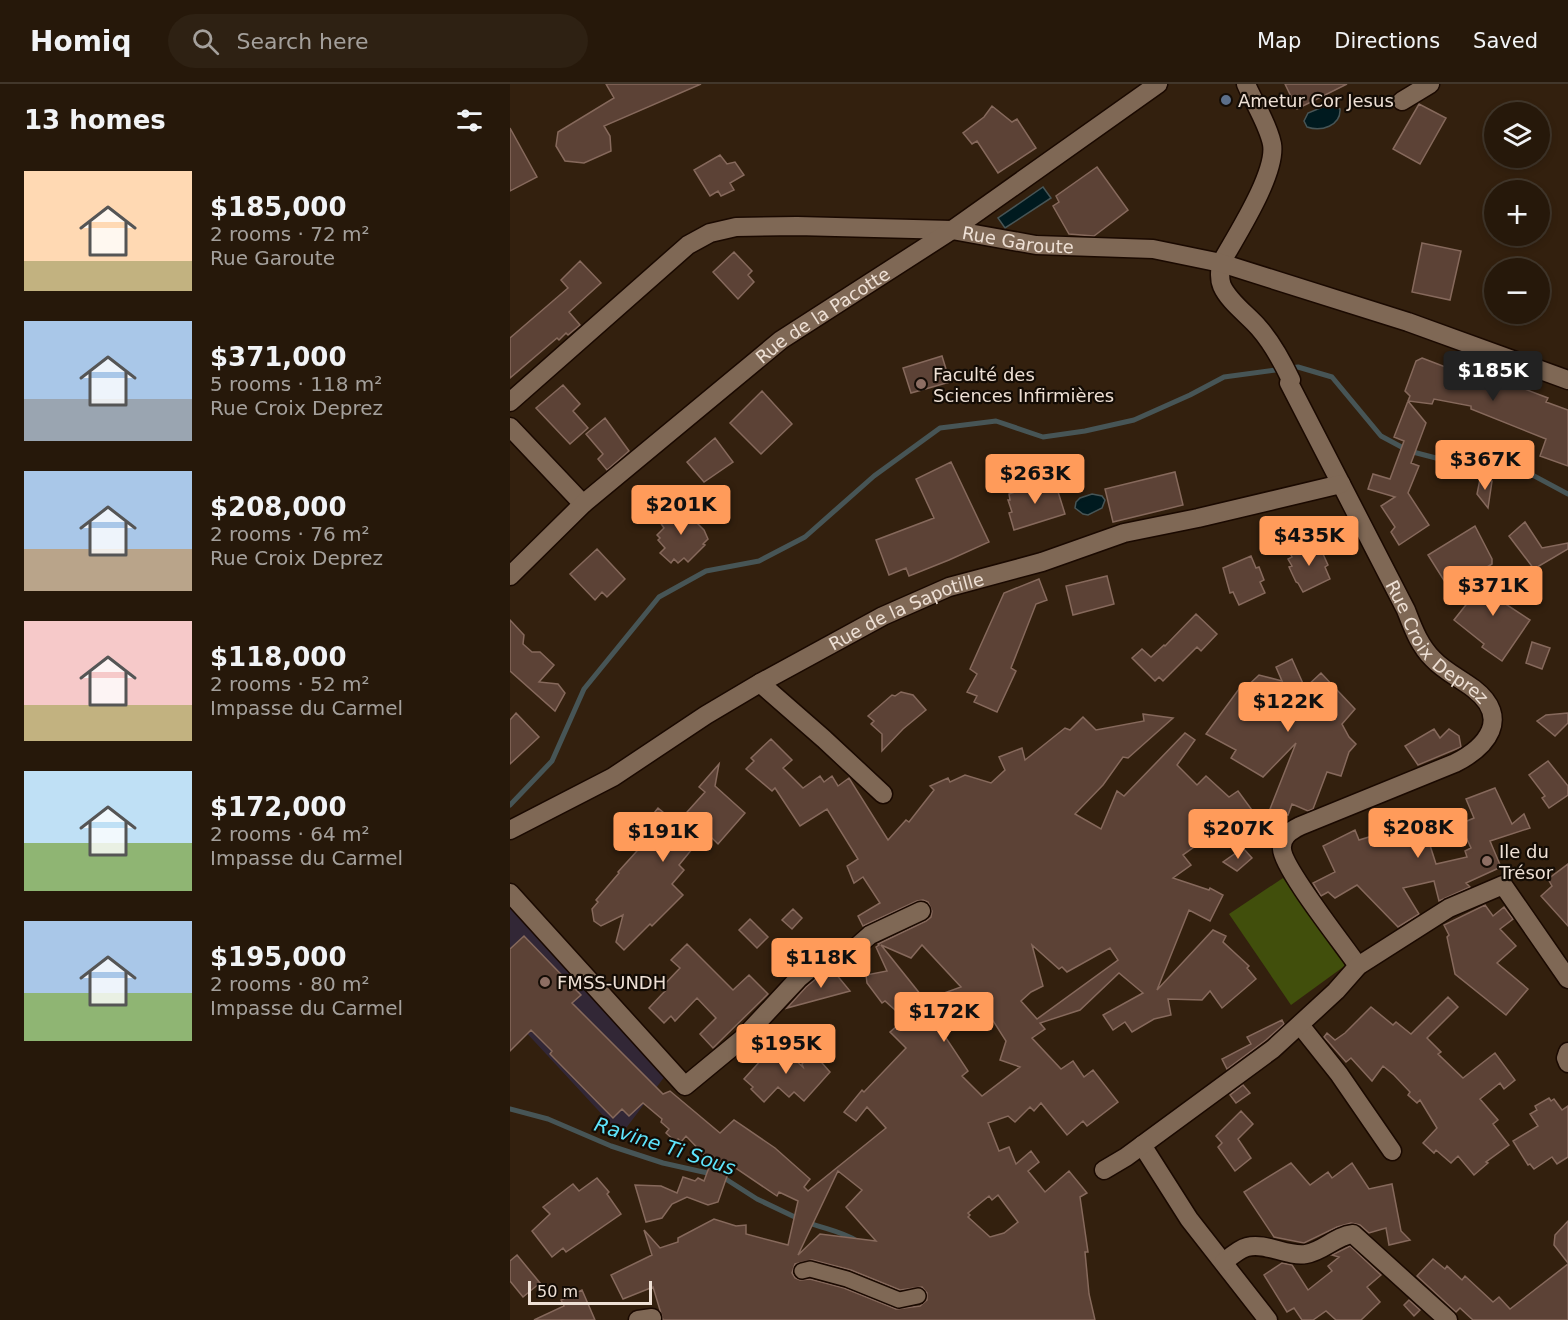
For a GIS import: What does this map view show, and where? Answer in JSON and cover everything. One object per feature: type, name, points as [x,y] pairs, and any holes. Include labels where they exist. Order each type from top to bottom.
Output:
[{"type":"street","name":"Rue de la Pacotte","points":[[510,576],[583,504],[781,340],[952,230],[1158,84]]},
{"type":"street","points":[[1221,263],[1263,185],[1273,155],[1272,142],[1246,84]]},
{"type":"street","points":[[1402,101],[1430,84]]},
{"type":"street","name":"Rue Garoute","points":[[510,402],[688,245],[710,233],[736,227],[797,226],[952,230],[1036,245],[1153,249],[1221,263],[1408,322],[1568,380]]},
{"type":"street","name":"Rue Croix Deprez","points":[[1221,263],[1220,278],[1226,293],[1261,330],[1280,356],[1291,380],[1289,383],[1406,610],[1419,643],[1434,661],[1483,697],[1492,713],[1492,726],[1486,740],[1473,754],[1300,826],[1290,831],[1283,839],[1282,850],[1286,862],[1358,966]]},
{"type":"street","points":[[510,427],[583,504]]},
{"type":"street","name":"Rue de la Sapotille","points":[[510,831],[613,777],[706,715],[760,683],[883,616],[949,587],[1042,562],[1124,533],[1341,483]]},
{"type":"street","points":[[760,683],[883,794]]},
{"type":"street","points":[[1104,1170],[1273,1049],[1336,991],[1358,966],[1449,908],[1503,885],[1568,979]]},
{"type":"street","points":[[510,892],[685,1086],[742,1039],[798,979],[824,957],[844,955],[853,951],[870,935],[921,911]]},
{"type":"street","points":[[1300,1025],[1340,1074],[1392,1151]]},
{"type":"street","points":[[1568,1052],[1566,1058],[1568,1063]]},
{"type":"street","points":[[1142,1145],[1189,1219],[1268,1320]]},
{"type":"street","points":[[1224,1262],[1245,1247],[1256,1246],[1307,1254],[1341,1236],[1353,1234],[1448,1320]]},
{"type":"street","points":[[802,1271],[810,1269],[847,1279],[899,1300],[918,1296]]},
{"type":"shaded area","points":[[510,907],[665,1076],[621,1135],[510,1015]]},
{"type":"green space","points":[[1283,878],[1346,965],[1291,1005],[1229,914]]},
{"type":"water","points":[[1330,104],[1340,109],[1334,123],[1318,129],[1307,127],[1304,121],[1308,113]]},
{"type":"water","points":[[1043,187],[1051,198],[1005,228],[998,218]]},
{"type":"water","points":[[1092,494],[1102,496],[1105,500],[1102,508],[1088,515],[1075,508],[1080,498]]},
{"type":"building","points":[[606,84],[701,84],[604,126],[610,136],[611,151],[584,163],[565,161],[556,146],[558,132],[614,98]]},
{"type":"building","points":[[1285,84],[1347,84],[1297,109]]},
{"type":"building","points":[[1419,104],[1446,118],[1420,164],[1393,149]]},
{"type":"building","points":[[992,106],[1012,122],[1017,119],[1036,148],[998,173],[977,141],[972,144],[963,133],[984,117]]},
{"type":"building","points":[[510,128],[537,177],[510,191]]},
{"type":"building","points":[[720,155],[727,164],[735,162],[744,175],[730,183],[734,190],[721,196],[718,191],[710,196],[694,170]]},
{"type":"building","points":[[1097,167],[1128,210],[1094,236],[1069,234],[1053,206],[1059,202],[1056,196]]},
{"type":"building","points":[[1422,243],[1461,251],[1450,300],[1412,292]]},
{"type":"building","points":[[734,252],[752,271],[748,275],[754,282],[738,299],[713,272]]},
{"type":"building","points":[[580,261],[601,283],[569,312],[580,325],[568,335],[566,333],[559,340],[557,338],[510,378],[510,338],[568,288],[561,280]]},
{"type":"building","points":[[942,356],[950,382],[911,393],[903,368]]},
{"type":"building","points":[[1422,358],[1448,368],[1451,360],[1466,363],[1465,367],[1519,382],[1517,386],[1548,398],[1546,402],[1568,410],[1568,466],[1540,456],[1546,439],[1471,409],[1471,406],[1434,399],[1432,404],[1408,401],[1410,396],[1405,391],[1416,361]]},
{"type":"building","points":[[563,385],[580,404],[573,411],[588,428],[570,444],[536,408]]},
{"type":"building","points":[[762,391],[792,424],[761,454],[730,423]]},
{"type":"building","points":[[1408,401],[1426,423],[1411,463],[1419,466],[1408,493],[1429,525],[1399,545],[1391,532],[1395,527],[1381,506],[1395,497],[1368,489],[1373,474],[1390,479],[1404,441],[1394,437]]},
{"type":"building","points":[[605,418],[629,451],[607,470],[598,459],[603,454],[586,434]]},
{"type":"building","points":[[715,438],[733,462],[704,482],[687,462]]},
{"type":"building","points":[[951,462],[989,542],[909,576],[906,568],[889,575],[876,540],[934,518],[916,479]]},
{"type":"building","points":[[1175,472],[1183,505],[1113,522],[1105,489]]},
{"type":"building","points":[[1054,479],[1065,514],[1014,530],[1009,513],[1012,512],[1008,500],[1010,500],[1009,494]]},
{"type":"building","points":[[1480,479],[1492,481],[1488,508],[1477,494]]},
{"type":"building","points":[[684,507],[695,517],[693,519],[704,530],[708,539],[688,562],[684,558],[678,563],[674,559],[671,563],[660,553],[665,548],[657,535],[664,528],[660,522],[675,508],[679,512]]},
{"type":"building","points":[[1525,522],[1542,548],[1568,543],[1568,549],[1534,569],[1509,536]]},
{"type":"building","points":[[1475,526],[1492,559],[1492,564],[1450,590],[1428,555]]},
{"type":"building","points":[[1314,542],[1328,565],[1325,567],[1330,579],[1303,592],[1289,567],[1292,566],[1288,559],[1292,557],[1290,553]]},
{"type":"building","points":[[597,549],[625,579],[607,597],[602,592],[595,600],[570,574]]},
{"type":"building","points":[[1251,556],[1264,580],[1260,582],[1265,593],[1239,605],[1233,592],[1230,593],[1223,568]]},
{"type":"building","points":[[1492,572],[1514,585],[1501,601],[1530,620],[1502,661],[1482,647],[1484,644],[1454,620]]},
{"type":"building","points":[[1107,576],[1114,604],[1073,615],[1066,586]]},
{"type":"building","points":[[1039,579],[1047,600],[1036,604],[1011,668],[1016,671],[997,712],[974,702],[977,696],[967,692],[977,674],[970,669],[1004,593]]},
{"type":"building","points":[[1196,614],[1217,634],[1201,651],[1197,647],[1163,681],[1159,677],[1155,681],[1132,658],[1142,649],[1151,657]]},
{"type":"building","points":[[510,620],[524,635],[523,644],[532,652],[540,652],[554,665],[539,682],[558,684],[565,693],[555,711],[510,671]]},
{"type":"building","points":[[1532,642],[1550,648],[1542,669],[1526,663]]},
{"type":"building","points":[[1292,659],[1305,688],[1321,673],[1355,709],[1342,724],[1356,744],[1349,752],[1341,776],[1327,772],[1313,809],[1308,811],[1292,804],[1288,815],[1270,809],[1296,743],[1263,777],[1231,758],[1236,750],[1206,734],[1239,689],[1242,691],[1259,675],[1282,681],[1276,667]]},
{"type":"building","points":[[901,692],[913,695],[926,710],[882,751],[882,734],[871,724],[874,721],[868,716],[892,695],[895,696]]},
{"type":"building","points":[[516,713],[539,737],[510,764],[510,720]]},
{"type":"building","points":[[1568,713],[1568,723],[1555,736],[1537,721],[1546,715]]},
{"type":"building","points":[[1143,714],[1173,718],[1128,758],[1123,757],[1103,785],[1075,814],[1101,829],[1117,791],[1124,796],[1185,733],[1195,740],[1177,765],[1197,785],[1206,776],[1229,797],[1238,791],[1260,821],[1244,832],[1235,818],[1183,855],[1191,865],[1173,878],[1209,890],[1210,888],[1223,895],[1210,921],[1189,910],[1157,990],[1213,930],[1226,936],[1223,942],[1249,966],[1247,968],[1256,979],[1222,1008],[1210,991],[1202,1000],[1168,999],[1171,1015],[1154,1019],[1132,1032],[1125,1022],[1113,1030],[1103,1015],[1143,993],[1119,973],[1080,1010],[1040,1023],[1045,1029],[1032,1038],[1061,1069],[1073,1061],[1084,1077],[1093,1070],[1118,1102],[1087,1126],[1083,1121],[1067,1135],[1041,1103],[1034,1111],[1030,1107],[1015,1122],[1008,1116],[988,1123],[999,1151],[1009,1147],[1016,1164],[1031,1151],[1039,1162],[1028,1171],[1045,1192],[1069,1171],[1087,1193],[1080,1197],[1088,1252],[1085,1252],[1089,1294],[1095,1320],[663,1320],[653,1287],[623,1299],[611,1275],[652,1255],[644,1230],[660,1248],[678,1242],[678,1238],[714,1219],[736,1226],[746,1225],[746,1234],[788,1245],[798,1201],[779,1192],[777,1196],[731,1165],[718,1202],[708,1205],[687,1197],[672,1204],[662,1218],[646,1222],[635,1185],[661,1186],[677,1193],[683,1177],[695,1181],[698,1178],[704,1181],[711,1162],[686,1136],[681,1142],[678,1139],[675,1141],[666,1133],[669,1129],[661,1122],[662,1119],[643,1103],[629,1116],[622,1109],[613,1118],[550,1054],[552,1051],[531,1030],[510,1051],[510,949],[524,936],[581,995],[572,1003],[663,1094],[670,1091],[720,1133],[734,1120],[775,1148],[810,1179],[804,1187],[808,1191],[886,1128],[867,1107],[856,1121],[844,1112],[862,1090],[864,1092],[906,1048],[890,1032],[905,1019],[885,1001],[882,1003],[867,983],[866,975],[887,971],[876,947],[878,944],[926,921],[931,917],[932,911],[928,902],[917,901],[863,926],[858,916],[880,903],[863,877],[854,883],[847,866],[858,859],[827,809],[800,826],[775,788],[772,791],[746,769],[754,761],[751,758],[771,739],[792,760],[783,768],[803,788],[820,776],[824,782],[832,776],[838,786],[849,778],[888,840],[906,820],[909,822],[934,790],[930,786],[948,778],[950,782],[965,775],[991,783],[1005,770],[999,757],[1022,748],[1025,760],[1065,728],[1070,730],[1083,717],[1096,730],[1144,721]],"holes":[[[881,945],[911,958],[922,945],[961,987],[925,1000]],[[1032,945],[1059,969],[1062,967],[1067,972],[1110,948],[1118,960],[1037,1019],[1021,1001],[1031,992],[1043,986]],[[980,1005],[989,1021],[992,1019],[1006,1041],[1000,1060],[1020,1067],[982,1096],[962,1076],[968,1071],[944,1035],[961,1024],[954,1013]],[[838,1171],[862,1190],[846,1207],[876,1241],[820,1234],[798,1255]],[[998,1195],[1018,1222],[1004,1233],[990,1237],[968,1217],[970,1215],[968,1213],[989,1196],[992,1200]],[[812,1260],[851,1270],[900,1290],[922,1287],[927,1293],[927,1300],[920,1306],[896,1309],[844,1288],[810,1279],[800,1280],[792,1273],[795,1264]]]},
{"type":"building","points":[[1434,729],[1440,738],[1449,729],[1459,736],[1461,747],[1418,765],[1405,746]]},
{"type":"building","points":[[1548,761],[1568,786],[1568,795],[1549,808],[1542,798],[1545,796],[1529,775]]},
{"type":"building","points":[[719,764],[715,786],[745,813],[718,844],[706,832],[679,865],[684,870],[672,884],[683,895],[624,950],[616,942],[623,915],[601,926],[594,921],[592,909],[598,902],[596,900],[655,831],[646,823],[658,808],[669,817],[673,816],[679,821],[705,792],[699,787]]},
{"type":"building","points":[[1495,788],[1512,824],[1524,814],[1530,828],[1490,841],[1501,867],[1466,883],[1470,887],[1439,901],[1434,881],[1403,888],[1419,914],[1398,927],[1357,885],[1335,898],[1328,892],[1321,896],[1313,883],[1335,872],[1323,846],[1355,830],[1359,840],[1392,830],[1394,837],[1434,823],[1430,816],[1442,809],[1447,818],[1456,815],[1459,821],[1428,839],[1436,864],[1467,857],[1465,851],[1471,848],[1460,824],[1474,818],[1466,799]]},
{"type":"building","points":[[1243,848],[1252,858],[1237,871],[1223,862]]},
{"type":"building","points":[[1568,864],[1568,926],[1541,896],[1552,886],[1548,879]]},
{"type":"building","points":[[1485,905],[1493,916],[1504,907],[1513,919],[1500,929],[1516,946],[1497,963],[1528,989],[1506,1015],[1455,974],[1447,937],[1449,935],[1444,925]]},
{"type":"building","points":[[793,909],[802,918],[792,929],[782,920]]},
{"type":"building","points":[[750,919],[768,937],[757,948],[739,930]]},
{"type":"building","points":[[687,944],[733,990],[749,975],[768,994],[713,1048],[700,1034],[716,1018],[697,998],[675,1021],[671,1016],[664,1023],[649,1008],[665,991],[661,988],[680,968],[671,960]]},
{"type":"building","points":[[829,968],[850,991],[787,1008],[806,987]]},
{"type":"building","points":[[1448,997],[1458,1007],[1427,1038],[1441,1052],[1438,1054],[1463,1078],[1495,1053],[1515,1080],[1504,1089],[1500,1083],[1480,1099],[1498,1120],[1493,1124],[1509,1145],[1486,1162],[1488,1163],[1474,1175],[1458,1156],[1451,1163],[1436,1150],[1434,1153],[1423,1143],[1437,1128],[1420,1100],[1417,1103],[1408,1095],[1410,1092],[1394,1075],[1383,1066],[1372,1081],[1351,1058],[1346,1062],[1324,1037],[1327,1033],[1335,1040],[1371,1007],[1393,1025],[1396,1022],[1411,1034]]},
{"type":"building","points":[[1282,1020],[1284,1024],[1227,1069],[1222,1059],[1251,1044],[1247,1037]]},
{"type":"building","points":[[770,1047],[775,1052],[777,1049],[783,1049],[803,1067],[802,1064],[814,1051],[824,1060],[822,1063],[830,1072],[804,1101],[794,1092],[789,1097],[778,1087],[764,1102],[744,1079]]},
{"type":"building","points":[[1243,1085],[1250,1093],[1236,1103],[1230,1095]]},
{"type":"building","points":[[1549,1098],[1551,1101],[1554,1099],[1562,1110],[1568,1106],[1568,1157],[1557,1164],[1552,1157],[1534,1169],[1530,1164],[1528,1165],[1513,1141],[1538,1126],[1530,1114],[1537,1110],[1535,1106]]},
{"type":"building","points":[[1241,1111],[1253,1124],[1238,1139],[1251,1158],[1235,1171],[1218,1147],[1222,1143],[1216,1136]]},
{"type":"building","points":[[1291,1163],[1310,1185],[1328,1172],[1332,1178],[1352,1163],[1369,1189],[1392,1184],[1401,1231],[1410,1240],[1389,1245],[1386,1228],[1369,1233],[1360,1225],[1351,1223],[1337,1227],[1304,1243],[1274,1237],[1244,1192]]},
{"type":"building","points":[[597,1178],[609,1192],[607,1194],[621,1214],[566,1252],[563,1248],[552,1257],[532,1231],[550,1214],[543,1207],[573,1184],[579,1191]]},
{"type":"building","points":[[1568,1221],[1568,1263],[1554,1245],[1555,1235]]},
{"type":"building","points":[[1350,1246],[1381,1275],[1367,1287],[1380,1302],[1361,1320],[1336,1320],[1326,1311],[1313,1320],[1302,1320],[1294,1308],[1287,1312],[1264,1275],[1282,1263],[1292,1265],[1308,1290],[1332,1271],[1328,1266],[1339,1257],[1332,1255]]},
{"type":"building","points":[[517,1255],[540,1283],[523,1297],[510,1281],[510,1261]]},
{"type":"building","points":[[1433,1259],[1445,1269],[1447,1266],[1462,1280],[1465,1276],[1493,1302],[1499,1297],[1510,1309],[1568,1264],[1568,1320],[1473,1320],[1460,1308],[1456,1312],[1417,1276]]},
{"type":"building","points":[[582,1290],[595,1320],[534,1320],[564,1306],[561,1300]]},
{"type":"building","points":[[1409,1300],[1420,1310],[1414,1316],[1404,1305]]},
{"type":"waterway","points":[[510,805],[552,761],[584,689],[659,597],[706,571],[759,561],[805,537],[874,476],[940,428],[996,421],[1043,437],[1085,431],[1134,420],[1224,377],[1298,367],[1332,377],[1381,436],[1409,451],[1463,465],[1495,455],[1568,494]]},
{"type":"waterway","name":"Ravine Ti Sous","points":[[510,1109],[548,1119],[611,1146],[663,1163],[721,1176],[757,1199],[799,1219]]},
{"type":"waterway","name":"Ravine Ti Sous","points":[[807,1222],[839,1232],[857,1241]]},
{"type":"place","name":"Ametur Cor Jesus","points":[[1226,100]]},
{"type":"place","name":"Faculté des Sciences Infirmières","points":[[921,384]]},
{"type":"place","name":"Ile du Trésor","points":[[1487,861]]},
{"type":"place","name":"FMSS-UNDH","points":[[545,982]]}]
